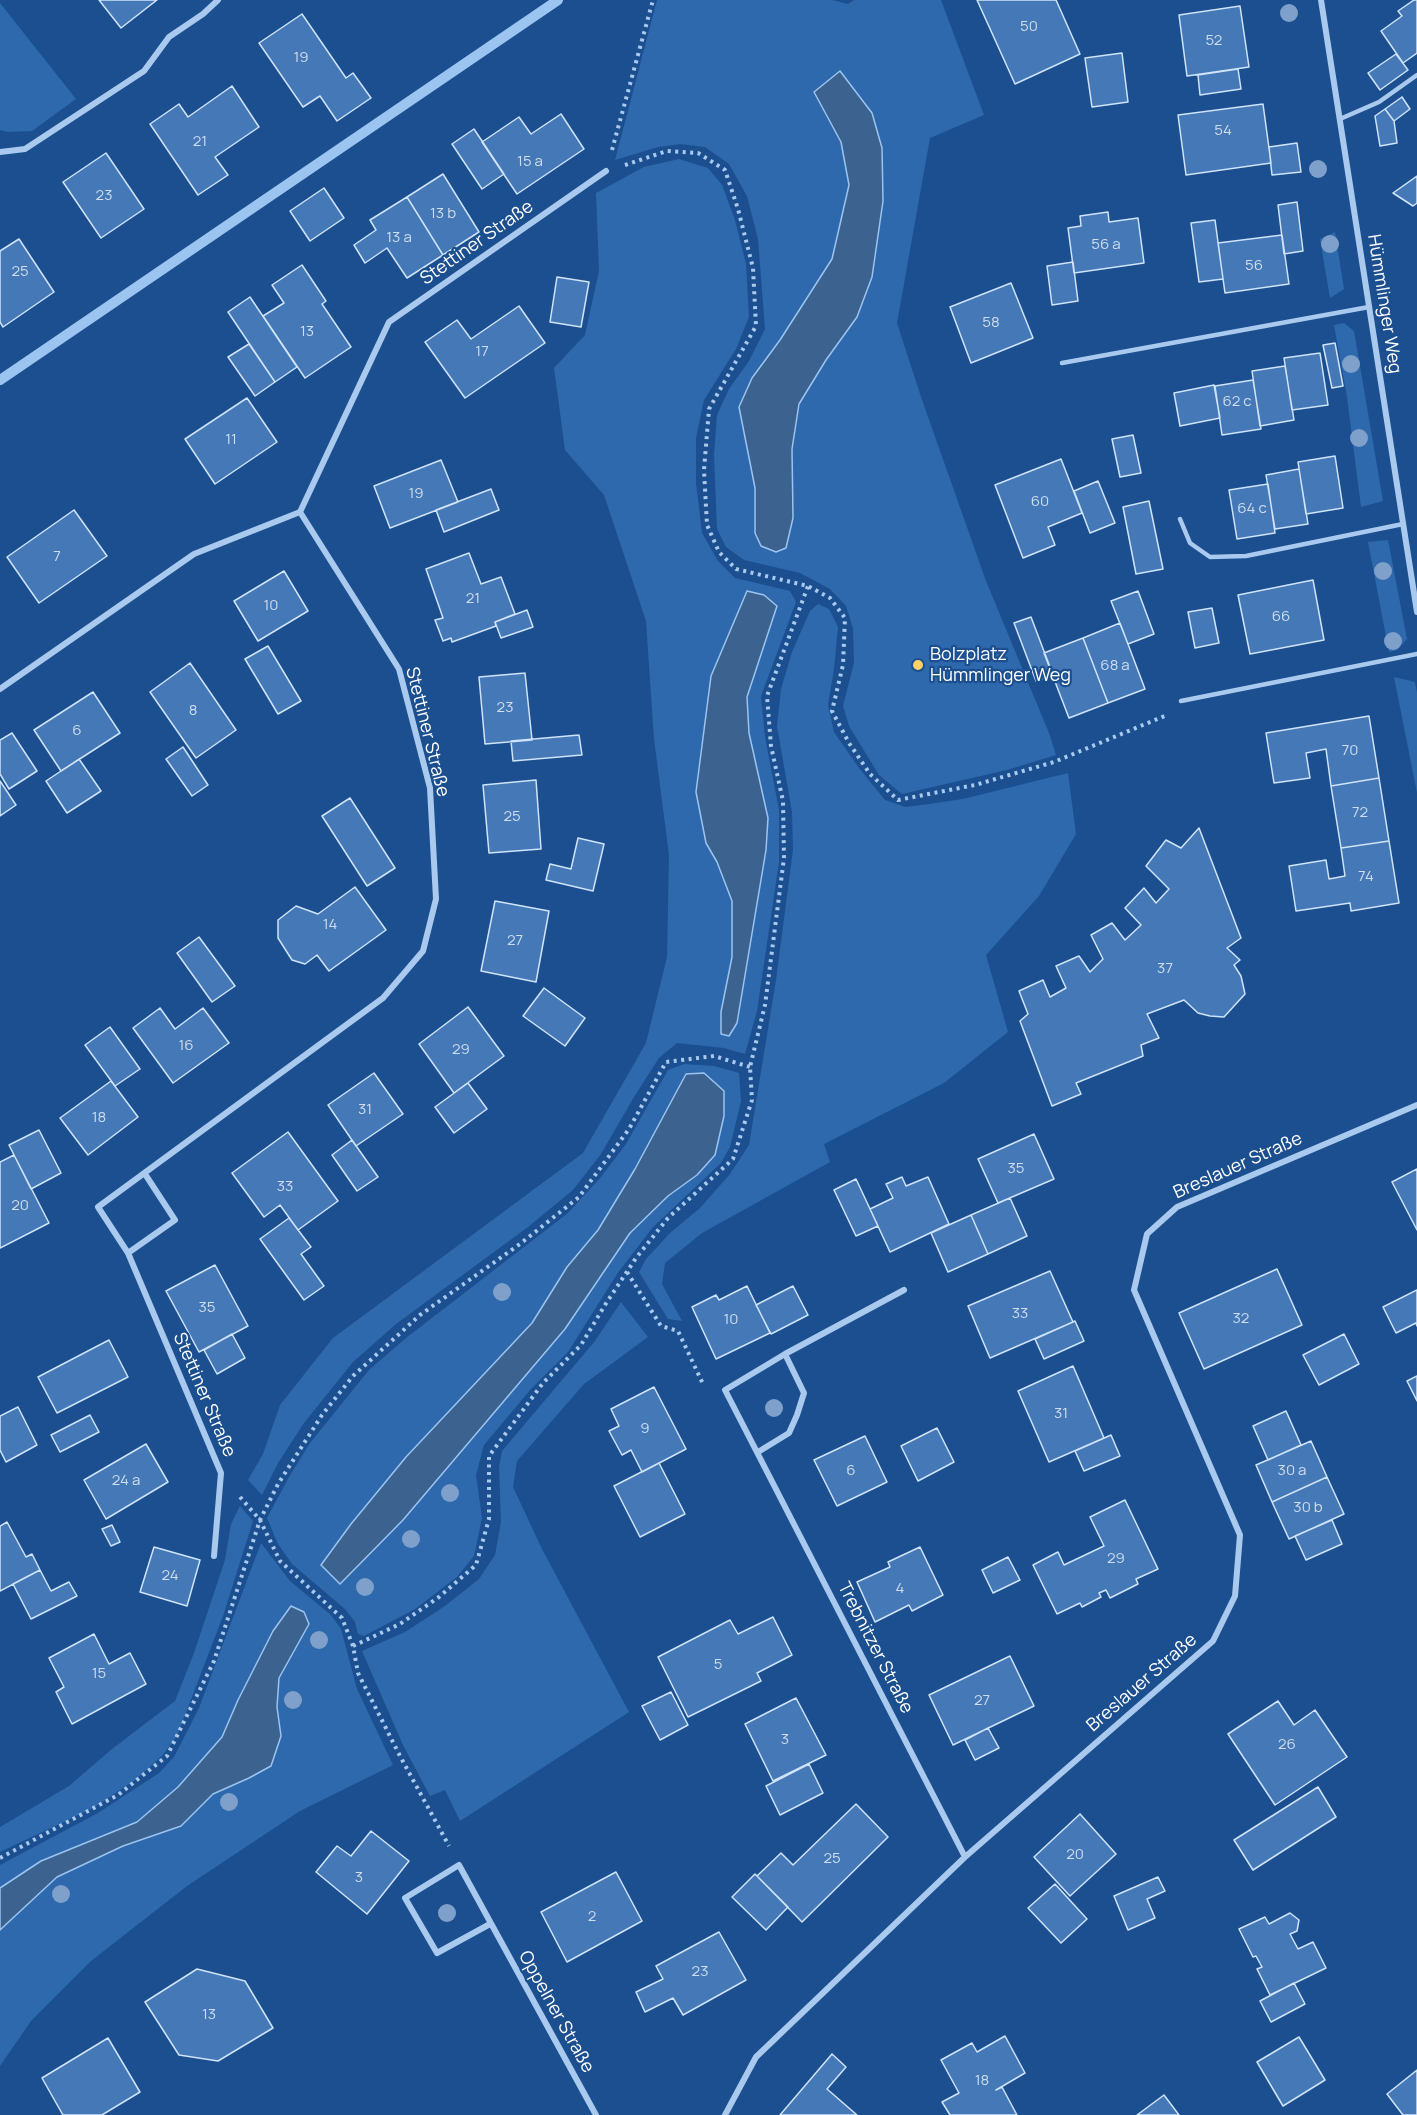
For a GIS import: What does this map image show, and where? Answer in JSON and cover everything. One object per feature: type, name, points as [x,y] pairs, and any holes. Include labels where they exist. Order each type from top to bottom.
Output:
[{"type":"street","points":[[0,152],[25,149],[144,71],[169,37],[203,14],[218,0]]},
{"type":"street","name":"Hümmlinger Weg","points":[[1321,0],[1417,612]]},
{"type":"street","name":"Stettiner Straße","points":[[214,1556],[221,1473],[128,1253],[98,1207],[383,998],[423,951],[436,899],[430,788],[399,669],[300,512],[389,322],[606,171]]},
{"type":"street","points":[[0,689],[194,554],[300,512]]},
{"type":"street","name":"Breslauer Straße","points":[[725,2115],[756,2057],[965,1857],[1213,1641],[1235,1596],[1240,1535],[1134,1290],[1147,1234],[1177,1207],[1417,1105]]},
{"type":"street","points":[[128,1253],[175,1220],[145,1174]]},
{"type":"street","name":"Trebnitzer Straße","points":[[904,1290],[785,1354],[725,1390],[965,1857]]},
{"type":"street","points":[[758,1452],[789,1433],[798,1415],[804,1393],[785,1354]]},
{"type":"street","points":[[459,1865],[405,1898],[437,1953],[490,1924]]},
{"type":"street","name":"Oppelner Straße","points":[[459,1865],[596,2115]]},
{"type":"lane","points":[[1340,119],[1379,102],[1417,75]]},
{"type":"lane","points":[[1062,363],[1369,307]]},
{"type":"lane","points":[[1180,519],[1190,543],[1210,557],[1246,556],[1403,524]]},
{"type":"lane","points":[[1181,700],[1417,654]]},
{"type":"path","points":[[606,171],[652,0]]},
{"type":"path","points":[[606,171],[667,151],[698,153],[725,170],[738,208],[753,268],[756,326],[709,409],[704,470],[707,525],[719,552],[736,568],[808,586],[830,598],[845,618],[843,665],[832,711],[849,743],[870,774],[897,800],[975,784],[1054,762],[1176,712],[1181,700]]},
{"type":"path","points":[[353,1646],[400,1624],[439,1597],[476,1565],[489,1519],[489,1456],[543,1383],[581,1345],[627,1272],[668,1218],[733,1159],[752,1100],[750,1067],[765,1005],[784,858],[783,801],[771,746],[767,696],[808,586]]},
{"type":"path","points":[[0,1858],[118,1794],[167,1756],[214,1661],[260,1520],[278,1484],[322,1415],[353,1376],[420,1315],[520,1244],[579,1197],[629,1129],[666,1062],[714,1056],[750,1067]]},
{"type":"path","points":[[627,1272],[661,1326],[678,1331],[707,1393]]},
{"type":"path","points":[[221,1473],[260,1520],[280,1561],[342,1618],[353,1646],[358,1673],[459,1865]]},
{"type":"shaded area","points":[[657,0],[832,0],[848,4],[854,0],[941,0],[984,115],[930,138],[897,323],[986,581],[1056,755],[1007,770],[902,794],[879,775],[849,726],[843,706],[854,663],[853,628],[846,606],[830,589],[800,573],[744,560],[726,547],[717,529],[714,455],[717,415],[729,389],[749,361],[765,329],[758,239],[747,196],[729,164],[705,147],[680,144],[658,147],[615,160]],"holes":[[[814,92],[882,148],[849,184],[841,142]]]},
{"type":"shaded area","points":[[0,3],[76,99],[32,131],[0,130]]},
{"type":"shaded area","points":[[840,71],[872,113],[882,148],[883,201],[872,277],[857,317],[826,360],[799,404],[792,449],[793,518],[786,548],[776,552],[761,546],[755,533],[755,488],[739,407],[752,378],[780,340],[832,259],[849,185],[841,142],[814,92]]},
{"type":"shaded area","points":[[679,159],[708,168],[722,185],[735,220],[746,264],[749,317],[736,349],[704,400],[696,438],[696,483],[702,533],[718,561],[735,578],[790,591],[796,602],[761,696],[765,737],[779,810],[779,862],[757,1011],[745,1054],[724,1048],[677,1043],[659,1058],[601,1154],[573,1190],[528,1227],[396,1324],[353,1362],[304,1423],[278,1463],[262,1495],[248,1480],[263,1454],[280,1405],[333,1338],[583,1153],[646,1043],[667,957],[669,855],[654,739],[646,621],[604,495],[565,450],[554,368],[585,335],[599,271],[596,193],[644,167]]},
{"type":"shaded area","points":[[1335,232],[1344,289],[1330,298],[1320,239]]},
{"type":"shaded area","points":[[1344,323],[1354,331],[1383,501],[1361,507],[1347,397],[1334,325]]},
{"type":"shaded area","points":[[1388,540],[1407,639],[1397,650],[1389,652],[1368,542]]},
{"type":"shaded area","points":[[747,591],[764,595],[777,606],[747,697],[749,733],[768,818],[766,850],[737,1023],[729,1036],[721,1034],[721,1012],[732,957],[732,901],[717,862],[706,843],[696,792],[711,676]]},
{"type":"shaded area","points":[[818,604],[829,609],[838,627],[828,705],[834,732],[885,800],[905,807],[963,799],[1068,773],[1076,834],[1039,896],[986,955],[1008,1032],[944,1083],[824,1144],[830,1162],[702,1233],[665,1263],[662,1284],[682,1321],[668,1319],[639,1272],[646,1259],[670,1233],[700,1208],[730,1174],[749,1145],[776,980],[793,850],[792,812],[777,726],[781,689],[792,652],[810,611]]},
{"type":"shaded area","points":[[1394,677],[1415,682],[1417,693],[1417,793]]},
{"type":"shaded area","points":[[684,1064],[714,1066],[739,1073],[741,1101],[730,1147],[721,1163],[653,1227],[617,1274],[568,1352],[531,1389],[484,1445],[476,1475],[482,1518],[474,1556],[457,1577],[415,1609],[364,1636],[358,1634],[355,1622],[345,1609],[292,1564],[278,1544],[267,1518],[289,1477],[310,1443],[369,1370],[406,1338],[568,1213],[601,1177],[626,1144],[668,1070]]},
{"type":"shaded area","points":[[704,1073],[724,1091],[724,1116],[715,1155],[697,1175],[668,1196],[630,1233],[565,1329],[403,1520],[340,1584],[321,1565],[406,1457],[532,1323],[567,1267],[598,1230],[635,1169],[686,1074]]},
{"type":"shaded area","points":[[621,1302],[648,1337],[584,1384],[517,1461],[513,1487],[542,1549],[629,1712],[460,1821],[445,1790],[430,1796],[403,1745],[362,1651],[405,1632],[445,1606],[479,1579],[495,1555],[501,1522],[499,1467],[502,1451],[595,1341]]},
{"type":"shaded area","points":[[240,1506],[253,1521],[223,1616],[177,1736],[162,1756],[135,1780],[93,1808],[0,1852],[0,1827],[69,1786],[112,1749],[175,1701],[194,1653],[225,1560],[231,1524]]},
{"type":"shaded area","points":[[261,1543],[290,1581],[331,1615],[341,1629],[357,1689],[393,1765],[300,1811],[187,1886],[91,1961],[31,2021],[0,2066],[0,1865],[98,1813],[159,1773],[174,1757],[199,1708]]},
{"type":"shaded area","points":[[291,1606],[304,1612],[309,1624],[279,1678],[277,1707],[281,1736],[271,1766],[213,1794],[181,1826],[123,1846],[57,1877],[0,1930],[0,1888],[41,1861],[137,1822],[178,1787],[222,1737],[273,1631]]},
{"type":"building","points":[[99,0],[157,0],[121,28]]},
{"type":"building","points":[[977,0],[1056,0],[1080,54],[1015,84]]},
{"type":"building","points":[[1417,0],[1417,53],[1403,63],[1381,31],[1402,16],[1398,11]]},
{"type":"building","points":[[1240,6],[1249,67],[1187,76],[1179,15]]},
{"type":"building","points":[[302,14],[346,78],[353,73],[371,98],[337,121],[320,96],[303,107],[259,43]]},
{"type":"building","points":[[1122,53],[1128,102],[1092,107],[1085,58]]},
{"type":"building","points":[[1396,54],[1408,70],[1380,90],[1368,73]]},
{"type":"building","points":[[1238,69],[1241,89],[1200,95],[1198,75]]},
{"type":"building","points":[[232,86],[259,127],[215,157],[228,175],[198,195],[150,124],[179,104],[188,117]]},
{"type":"building","points":[[1402,97],[1410,109],[1394,121],[1385,109]]},
{"type":"building","points":[[1263,104],[1271,163],[1186,175],[1178,115]]},
{"type":"building","points":[[1385,109],[1394,121],[1397,143],[1380,146],[1375,116]]},
{"type":"building","points":[[561,114],[584,149],[517,194],[482,142],[519,117],[531,134]]},
{"type":"building","points":[[474,129],[504,174],[482,189],[452,144]]},
{"type":"building","points":[[1297,143],[1301,172],[1272,175],[1269,147]]},
{"type":"building","points":[[106,153],[144,209],[101,238],[63,182]]},
{"type":"building","points":[[443,174],[479,232],[443,255],[407,197]]},
{"type":"building","points":[[1417,176],[1417,203],[1413,206],[1393,193]]},
{"type":"building","points":[[324,188],[344,218],[310,241],[290,211]]},
{"type":"building","points":[[407,197],[443,255],[407,278],[387,248],[365,263],[354,245],[376,230],[370,220]]},
{"type":"building","points":[[1297,202],[1303,251],[1284,254],[1278,205]]},
{"type":"building","points":[[1108,212],[1109,222],[1138,218],[1144,263],[1074,273],[1068,228],[1081,226],[1080,216]]},
{"type":"building","points":[[1215,220],[1223,279],[1199,282],[1191,223]]},
{"type":"building","points":[[1282,235],[1289,284],[1225,293],[1218,243]]},
{"type":"building","points":[[19,239],[54,292],[3,327],[0,322],[0,251]]},
{"type":"building","points":[[1073,262],[1078,301],[1052,305],[1047,266]]},
{"type":"building","points":[[302,265],[326,301],[322,304],[351,347],[305,378],[263,316],[284,303],[272,285]]},
{"type":"building","points":[[557,277],[589,282],[581,327],[550,322]]},
{"type":"building","points":[[1011,283],[1033,338],[971,363],[950,307]]},
{"type":"building","points":[[250,297],[297,367],[275,382],[228,312]]},
{"type":"building","points":[[519,306],[545,343],[465,398],[425,342],[457,320],[471,339]]},
{"type":"building","points":[[1335,343],[1343,386],[1332,388],[1323,345]]},
{"type":"building","points":[[249,344],[275,382],[255,396],[228,357]]},
{"type":"building","points":[[1320,353],[1328,405],[1292,410],[1284,358]]},
{"type":"building","points":[[1285,366],[1294,420],[1260,426],[1252,371]]},
{"type":"building","points":[[1253,380],[1261,429],[1222,435],[1215,386]]},
{"type":"building","points":[[1214,385],[1220,418],[1180,426],[1174,393]]},
{"type":"building","points":[[247,398],[277,442],[215,484],[185,439]]},
{"type":"building","points":[[1133,435],[1141,473],[1120,477],[1112,439]]},
{"type":"building","points":[[1335,456],[1343,508],[1306,514],[1298,462]]},
{"type":"building","points":[[1061,459],[1082,513],[1048,527],[1055,545],[1023,558],[995,485]]},
{"type":"building","points":[[441,460],[458,502],[390,528],[374,486]]},
{"type":"building","points":[[1299,469],[1308,524],[1275,529],[1266,475]]},
{"type":"building","points":[[1098,481],[1115,523],[1090,533],[1074,491]]},
{"type":"building","points":[[1268,484],[1275,533],[1237,539],[1229,490]]},
{"type":"building","points":[[491,489],[499,510],[444,532],[436,510]]},
{"type":"building","points":[[1149,501],[1163,569],[1136,574],[1123,507]]},
{"type":"building","points":[[74,510],[107,556],[39,603],[7,557]]},
{"type":"building","points":[[469,553],[481,584],[501,577],[515,614],[495,622],[496,626],[452,642],[451,638],[443,641],[435,620],[443,618],[426,569]]},
{"type":"building","points":[[284,571],[308,611],[258,641],[234,601]]},
{"type":"building","points":[[1313,580],[1324,640],[1250,654],[1238,595]]},
{"type":"building","points":[[1138,591],[1154,634],[1128,644],[1111,601]]},
{"type":"building","points":[[1212,608],[1219,643],[1195,648],[1188,612]]},
{"type":"building","points":[[527,610],[533,627],[501,638],[495,622]]},
{"type":"building","points":[[1031,617],[1053,675],[1036,681],[1014,623]]},
{"type":"building","points":[[1120,623],[1145,689],[1108,703],[1083,638]]},
{"type":"building","points":[[1083,638],[1108,703],[1069,718],[1044,653]]},
{"type":"building","points":[[268,646],[301,701],[278,714],[245,659]]},
{"type":"building","points":[[190,663],[236,730],[196,758],[150,692]]},
{"type":"building","points":[[525,673],[532,740],[485,744],[479,677]]},
{"type":"building","points":[[93,692],[120,733],[61,771],[34,730]]},
{"type":"building","points":[[1369,716],[1379,778],[1331,786],[1326,749],[1306,753],[1310,778],[1274,783],[1266,733]]},
{"type":"building","points":[[12,733],[37,771],[9,789],[0,774],[0,740]]},
{"type":"building","points":[[579,735],[582,755],[513,761],[511,741]]},
{"type":"building","points":[[183,747],[208,785],[192,796],[166,759]]},
{"type":"building","points":[[79,759],[101,791],[67,813],[46,781]]},
{"type":"building","points":[[1379,778],[1389,841],[1341,848],[1331,786]]},
{"type":"building","points":[[536,780],[541,849],[489,853],[483,785]]},
{"type":"building","points":[[0,781],[16,805],[0,816]]},
{"type":"building","points":[[350,798],[395,868],[367,886],[322,816]]},
{"type":"building","points":[[1199,828],[1241,938],[1227,948],[1240,960],[1234,965],[1241,976],[1245,994],[1224,1017],[1198,1013],[1184,1000],[1147,1014],[1159,1038],[1141,1045],[1143,1056],[1076,1083],[1081,1094],[1052,1106],[1020,1021],[1028,1014],[1019,991],[1043,980],[1050,997],[1066,988],[1056,966],[1079,956],[1090,972],[1103,959],[1091,935],[1112,923],[1125,940],[1141,925],[1125,908],[1144,888],[1156,903],[1169,889],[1146,866],[1166,840],[1181,848]]},
{"type":"building","points":[[578,838],[604,844],[593,891],[546,880],[550,864],[571,869]]},
{"type":"building","points":[[1389,841],[1399,903],[1351,911],[1350,903],[1296,911],[1289,866],[1326,860],[1329,879],[1345,876],[1341,848]]},
{"type":"building","points":[[355,887],[386,930],[329,971],[317,955],[305,964],[292,960],[278,938],[278,920],[296,906],[318,914]]},
{"type":"building","points":[[495,901],[549,911],[536,982],[481,971]]},
{"type":"building","points":[[199,937],[235,986],[212,1002],[177,953]]},
{"type":"building","points":[[544,988],[585,1018],[565,1046],[523,1016]]},
{"type":"building","points":[[468,1007],[504,1056],[454,1093],[419,1044]]},
{"type":"building","points":[[160,1008],[175,1029],[203,1008],[229,1043],[173,1083],[133,1028]]},
{"type":"building","points":[[110,1027],[140,1069],[115,1086],[85,1045]]},
{"type":"building","points":[[374,1073],[403,1114],[356,1146],[328,1105]]},
{"type":"building","points":[[111,1081],[138,1117],[88,1155],[60,1118]]},
{"type":"building","points":[[468,1083],[487,1109],[454,1133],[435,1107]]},
{"type":"building","points":[[39,1130],[61,1173],[31,1189],[9,1145]]},
{"type":"building","points":[[288,1132],[338,1201],[298,1230],[280,1205],[264,1217],[232,1173]]},
{"type":"building","points":[[1034,1134],[1054,1179],[998,1203],[978,1159]]},
{"type":"building","points":[[352,1140],[378,1177],[357,1191],[332,1155]]},
{"type":"building","points":[[14,1155],[49,1223],[0,1248],[0,1162]]},
{"type":"building","points":[[1417,1169],[1417,1230],[1392,1182]]},
{"type":"building","points":[[902,1177],[906,1186],[928,1177],[949,1224],[890,1252],[870,1209],[893,1198],[886,1184]]},
{"type":"building","points":[[856,1179],[878,1226],[856,1236],[834,1190]]},
{"type":"building","points":[[1010,1198],[1027,1236],[988,1254],[971,1215]]},
{"type":"building","points":[[971,1215],[988,1254],[948,1272],[931,1233]]},
{"type":"building","points":[[289,1218],[311,1247],[301,1254],[324,1286],[304,1300],[260,1239]]},
{"type":"building","points":[[215,1265],[248,1326],[199,1352],[166,1291]]},
{"type":"building","points":[[1277,1269],[1302,1325],[1204,1369],[1179,1313]]},
{"type":"building","points":[[1050,1271],[1073,1322],[990,1358],[968,1306]]},
{"type":"building","points":[[747,1286],[770,1333],[716,1359],[692,1307],[716,1295],[719,1300]]},
{"type":"building","points":[[793,1286],[808,1315],[771,1334],[756,1305]]},
{"type":"building","points":[[1417,1290],[1417,1326],[1416,1323],[1396,1333],[1383,1307]]},
{"type":"building","points":[[1075,1321],[1084,1341],[1044,1359],[1035,1339]]},
{"type":"building","points":[[232,1334],[245,1358],[217,1374],[204,1350]]},
{"type":"building","points":[[1344,1334],[1359,1364],[1319,1385],[1303,1355]]},
{"type":"building","points":[[109,1340],[128,1377],[57,1413],[38,1377]]},
{"type":"building","points":[[1073,1366],[1104,1438],[1049,1462],[1018,1391]]},
{"type":"building","points":[[1417,1376],[1417,1401],[1407,1381]]},
{"type":"building","points":[[654,1387],[686,1449],[642,1472],[631,1450],[622,1455],[609,1431],[619,1426],[611,1409]]},
{"type":"building","points":[[18,1407],[37,1445],[6,1462],[0,1450],[0,1416]]},
{"type":"building","points":[[1286,1411],[1301,1445],[1268,1460],[1253,1426]]},
{"type":"building","points":[[90,1415],[99,1432],[60,1452],[51,1435]]},
{"type":"building","points":[[937,1428],[954,1462],[918,1481],[901,1446]]},
{"type":"building","points":[[1111,1435],[1120,1456],[1084,1471],[1075,1451]]},
{"type":"building","points":[[865,1436],[887,1482],[837,1506],[814,1460]]},
{"type":"building","points":[[1311,1441],[1327,1477],[1272,1502],[1256,1465]]},
{"type":"building","points":[[146,1444],[168,1482],[106,1519],[84,1480]]},
{"type":"building","points":[[659,1463],[685,1514],[640,1537],[614,1486]]},
{"type":"building","points":[[1327,1477],[1344,1514],[1289,1539],[1272,1502]]},
{"type":"building","points":[[1125,1500],[1158,1569],[1136,1579],[1138,1584],[1110,1598],[1106,1590],[1099,1593],[1101,1597],[1082,1607],[1080,1603],[1057,1614],[1033,1565],[1058,1552],[1064,1565],[1104,1546],[1090,1517]]},
{"type":"building","points":[[1332,1520],[1342,1544],[1306,1560],[1295,1536]]},
{"type":"building","points":[[7,1522],[26,1557],[32,1554],[40,1570],[0,1591],[0,1526]]},
{"type":"building","points":[[112,1525],[120,1542],[111,1546],[102,1529]]},
{"type":"building","points":[[154,1547],[200,1560],[187,1606],[140,1592]]},
{"type":"building","points":[[920,1547],[943,1595],[912,1611],[909,1605],[875,1622],[857,1582],[890,1567],[888,1562]]},
{"type":"building","points":[[1008,1557],[1020,1580],[993,1593],[982,1570]]},
{"type":"building","points":[[40,1570],[51,1591],[69,1582],[77,1596],[31,1619],[13,1584]]},
{"type":"building","points":[[773,1617],[792,1655],[757,1673],[761,1681],[688,1717],[658,1657],[730,1620],[738,1634]]},
{"type":"building","points":[[94,1634],[109,1664],[130,1653],[146,1684],[72,1724],[56,1692],[64,1687],[49,1658]]},
{"type":"building","points":[[1010,1656],[1034,1706],[953,1745],[929,1695]]},
{"type":"building","points":[[671,1692],[688,1725],[660,1740],[642,1706]]},
{"type":"building","points":[[796,1698],[826,1755],[773,1781],[745,1724]]},
{"type":"building","points":[[1278,1701],[1294,1725],[1315,1710],[1347,1757],[1275,1805],[1228,1734]]},
{"type":"building","points":[[988,1728],[999,1748],[975,1760],[965,1740]]},
{"type":"building","points":[[809,1764],[823,1793],[780,1815],[766,1786]]},
{"type":"building","points":[[1318,1787],[1336,1817],[1253,1870],[1234,1840]]},
{"type":"building","points":[[856,1804],[888,1837],[802,1922],[757,1876],[781,1853],[793,1865]]},
{"type":"building","points":[[1080,1814],[1116,1854],[1070,1896],[1034,1857]]},
{"type":"building","points":[[371,1831],[409,1861],[367,1914],[316,1872],[337,1846],[351,1856]]},
{"type":"building","points":[[616,1872],[642,1921],[567,1962],[541,1912]]},
{"type":"building","points":[[755,1874],[788,1907],[766,1930],[732,1897]]},
{"type":"building","points":[[1158,1877],[1165,1891],[1147,1899],[1155,1918],[1128,1930],[1114,1896]]},
{"type":"building","points":[[1055,1884],[1087,1919],[1061,1943],[1028,1908]]},
{"type":"building","points":[[1290,1913],[1299,1920],[1297,1931],[1290,1934],[1298,1949],[1313,1942],[1326,1968],[1270,1995],[1257,1969],[1262,1967],[1256,1956],[1253,1957],[1239,1929],[1265,1917],[1269,1924]]},
{"type":"building","points":[[719,1932],[746,1980],[683,2015],[673,1998],[645,2012],[636,1992],[663,1979],[656,1966]]},
{"type":"building","points":[[197,1969],[245,1981],[273,2028],[218,2061],[179,2055],[145,2002]]},
{"type":"building","points":[[1294,1983],[1305,2004],[1271,2022],[1260,2001]]},
{"type":"building","points":[[1005,2036],[1025,2073],[996,2090],[1002,2087],[1017,2115],[950,2115],[942,2102],[959,2093],[941,2060],[972,2043],[977,2052]]},
{"type":"building","points":[[1299,2037],[1325,2080],[1283,2106],[1257,2062]]},
{"type":"building","points":[[108,2038],[140,2092],[102,2115],[63,2115],[42,2078]]},
{"type":"building","points":[[832,2054],[846,2067],[827,2089],[857,2115],[780,2115]]},
{"type":"building","points":[[1417,2070],[1417,2115],[1403,2115],[1387,2094]]},
{"type":"building","points":[[1164,2095],[1179,2115],[1137,2115]]},
{"type":"waterway","points":[[0,380],[558,0]]},
{"type":"place","name":"Bolzplatz Hümmlinger Weg","points":[[918,665]]}]
